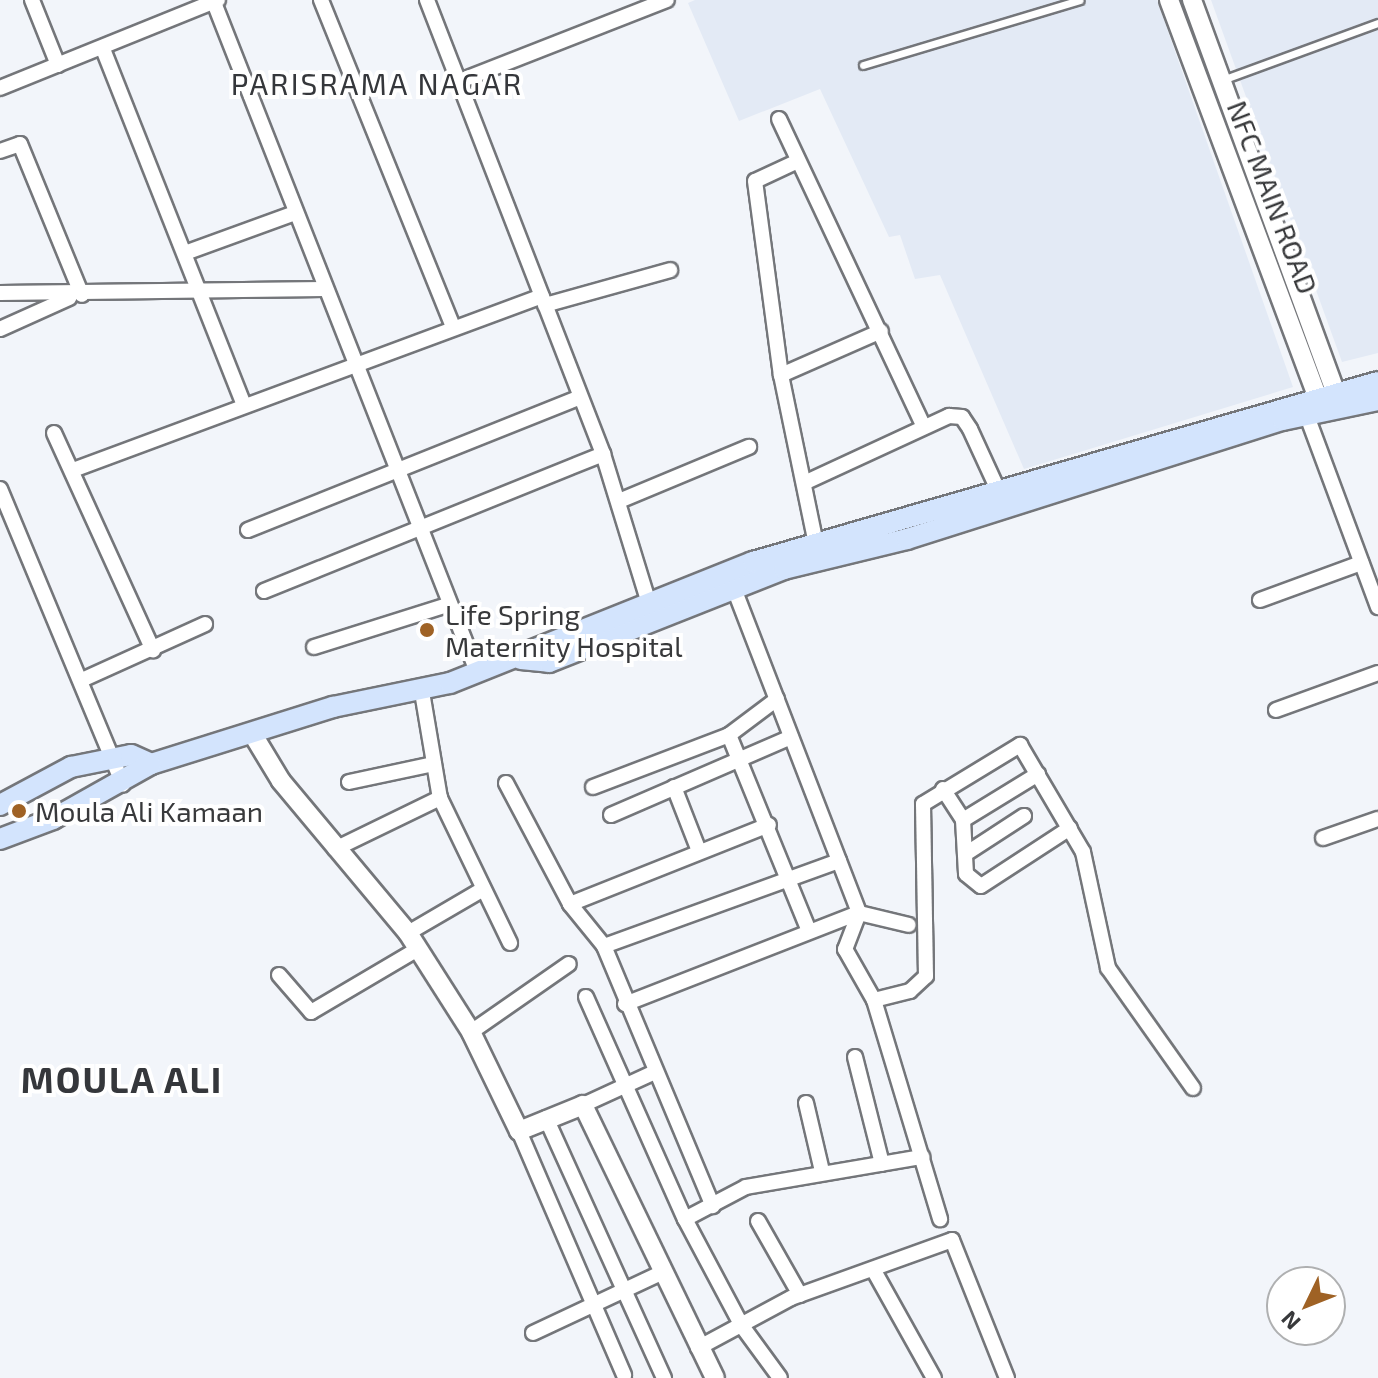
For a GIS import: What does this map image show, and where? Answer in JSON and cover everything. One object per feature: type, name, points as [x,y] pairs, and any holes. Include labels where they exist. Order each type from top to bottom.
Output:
[{"type":"main road","points":[[521,659],[549,662],[733,586],[1326,406],[1378,382]]},
{"type":"main road","points":[[0,839],[123,784],[151,764],[333,707],[422,692],[478,674],[521,659],[544,641],[648,600],[816,544],[998,490],[1326,406],[1378,400]]},
{"type":"main road","points":[[0,805],[31,783],[115,757],[151,764]]},
{"type":"street","points":[[32,0],[58,65]]},
{"type":"street","points":[[321,0],[452,324]]},
{"type":"street","points":[[427,0],[544,300],[578,398],[603,454],[648,600]]},
{"type":"street","points":[[460,81],[667,0]]},
{"type":"street","name":"NFC MAIN ROAD","points":[[1169,0],[1326,406]]},
{"type":"street","name":"NFC MAIN ROAD","points":[[1192,0],[1221,80],[1326,406]]},
{"type":"street","points":[[0,88],[103,49],[215,1],[292,214],[353,362],[417,532],[478,674]]},
{"type":"street","points":[[103,49],[244,405]]},
{"type":"street","points":[[779,119],[924,427]]},
{"type":"street","points":[[0,151],[20,144],[78,295]]},
{"type":"street","points":[[798,161],[755,181],[781,375],[816,544]]},
{"type":"street","points":[[185,253],[292,214]]},
{"type":"street","points":[[73,470],[452,324],[670,270]]},
{"type":"street","points":[[0,293],[201,296],[324,289]]},
{"type":"street","points":[[0,329],[78,295]]},
{"type":"street","points":[[781,375],[881,331]]},
{"type":"street","points":[[248,530],[394,469],[578,398]]},
{"type":"street","points":[[1326,406],[1361,563],[1378,607]]},
{"type":"street","points":[[804,483],[924,427],[962,417],[998,490]]},
{"type":"street","points":[[54,433],[153,650]]},
{"type":"street","points":[[619,501],[749,447]]},
{"type":"street","points":[[264,591],[417,532],[603,454]]},
{"type":"street","points":[[0,489],[84,679],[123,784]]},
{"type":"street","points":[[1260,600],[1361,563]]},
{"type":"street","points":[[733,586],[859,913],[845,949],[874,1000],[940,1219]]},
{"type":"street","points":[[314,647],[447,605]]},
{"type":"street","points":[[84,679],[205,624]]},
{"type":"street","points":[[1276,710],[1378,673]]},
{"type":"street","points":[[422,692],[440,798],[480,891],[510,943]]},
{"type":"street","points":[[593,787],[729,735],[777,699]]},
{"type":"street","points":[[252,733],[335,849],[413,941],[471,1032],[519,1131],[624,1375]]},
{"type":"street","points":[[729,735],[769,825],[808,929]]},
{"type":"street","points":[[611,815],[791,737]]},
{"type":"street","points":[[874,1000],[910,991],[926,976],[920,818],[923,804],[943,789],[1020,745],[1086,860],[1108,968],[1193,1088]]},
{"type":"street","points":[[349,782],[434,764]]},
{"type":"street","points":[[963,820],[1038,774]]},
{"type":"street","points":[[506,783],[570,904],[604,946],[653,1073],[713,1206]]},
{"type":"street","points":[[674,787],[699,851]]},
{"type":"street","points":[[943,789],[963,820],[966,874],[981,886],[1070,828]]},
{"type":"street","points":[[335,849],[440,798]]},
{"type":"street","points":[[967,853],[1024,816]]},
{"type":"street","points":[[1323,838],[1378,819]]},
{"type":"street","points":[[570,904],[769,825]]},
{"type":"street","points":[[604,946],[839,861]]},
{"type":"street","points":[[279,975],[311,1012],[480,891]]},
{"type":"street","points":[[625,1004],[808,929],[859,913],[909,925]]},
{"type":"street","points":[[471,1032],[569,964]]},
{"type":"street","points":[[586,997],[623,1087],[685,1219],[742,1326],[780,1378]]},
{"type":"street","points":[[855,1057],[882,1164]]},
{"type":"street","points":[[519,1131],[653,1073]]},
{"type":"street","points":[[806,1103],[822,1171]]},
{"type":"street","points":[[583,1105],[715,1378]]},
{"type":"street","points":[[546,1118],[664,1378]]},
{"type":"street","points":[[685,1219],[746,1187],[822,1171],[922,1157]]},
{"type":"street","points":[[758,1221],[800,1295]]},
{"type":"street","points":[[698,1348],[800,1295],[952,1240],[1007,1378]]},
{"type":"street","points":[[873,1269],[934,1378]]},
{"type":"street","points":[[533,1333],[663,1272]]},
{"type":"lane","points":[[863,65],[1079,0]]},
{"type":"lane","points":[[1221,80],[1378,23]]},
{"type":"shaded area","points":[[695,0],[1157,0],[1293,387],[1024,469],[940,275],[915,279],[900,235],[889,237],[820,89],[739,121],[688,3]]},
{"type":"shaded area","points":[[1211,0],[1378,0],[1378,353],[1342,362]]},
{"type":"place","name":"Life Spring Maternity Hospital","points":[[427,630]]},
{"type":"place","name":"Moula Ali Kamaan","points":[[19,811]]},
{"type":"district","name":"PARISRAMA NAGAR","points":[[377,83]]},
{"type":"district","name":"MOULA ALI","points":[[122,1079]]}]
